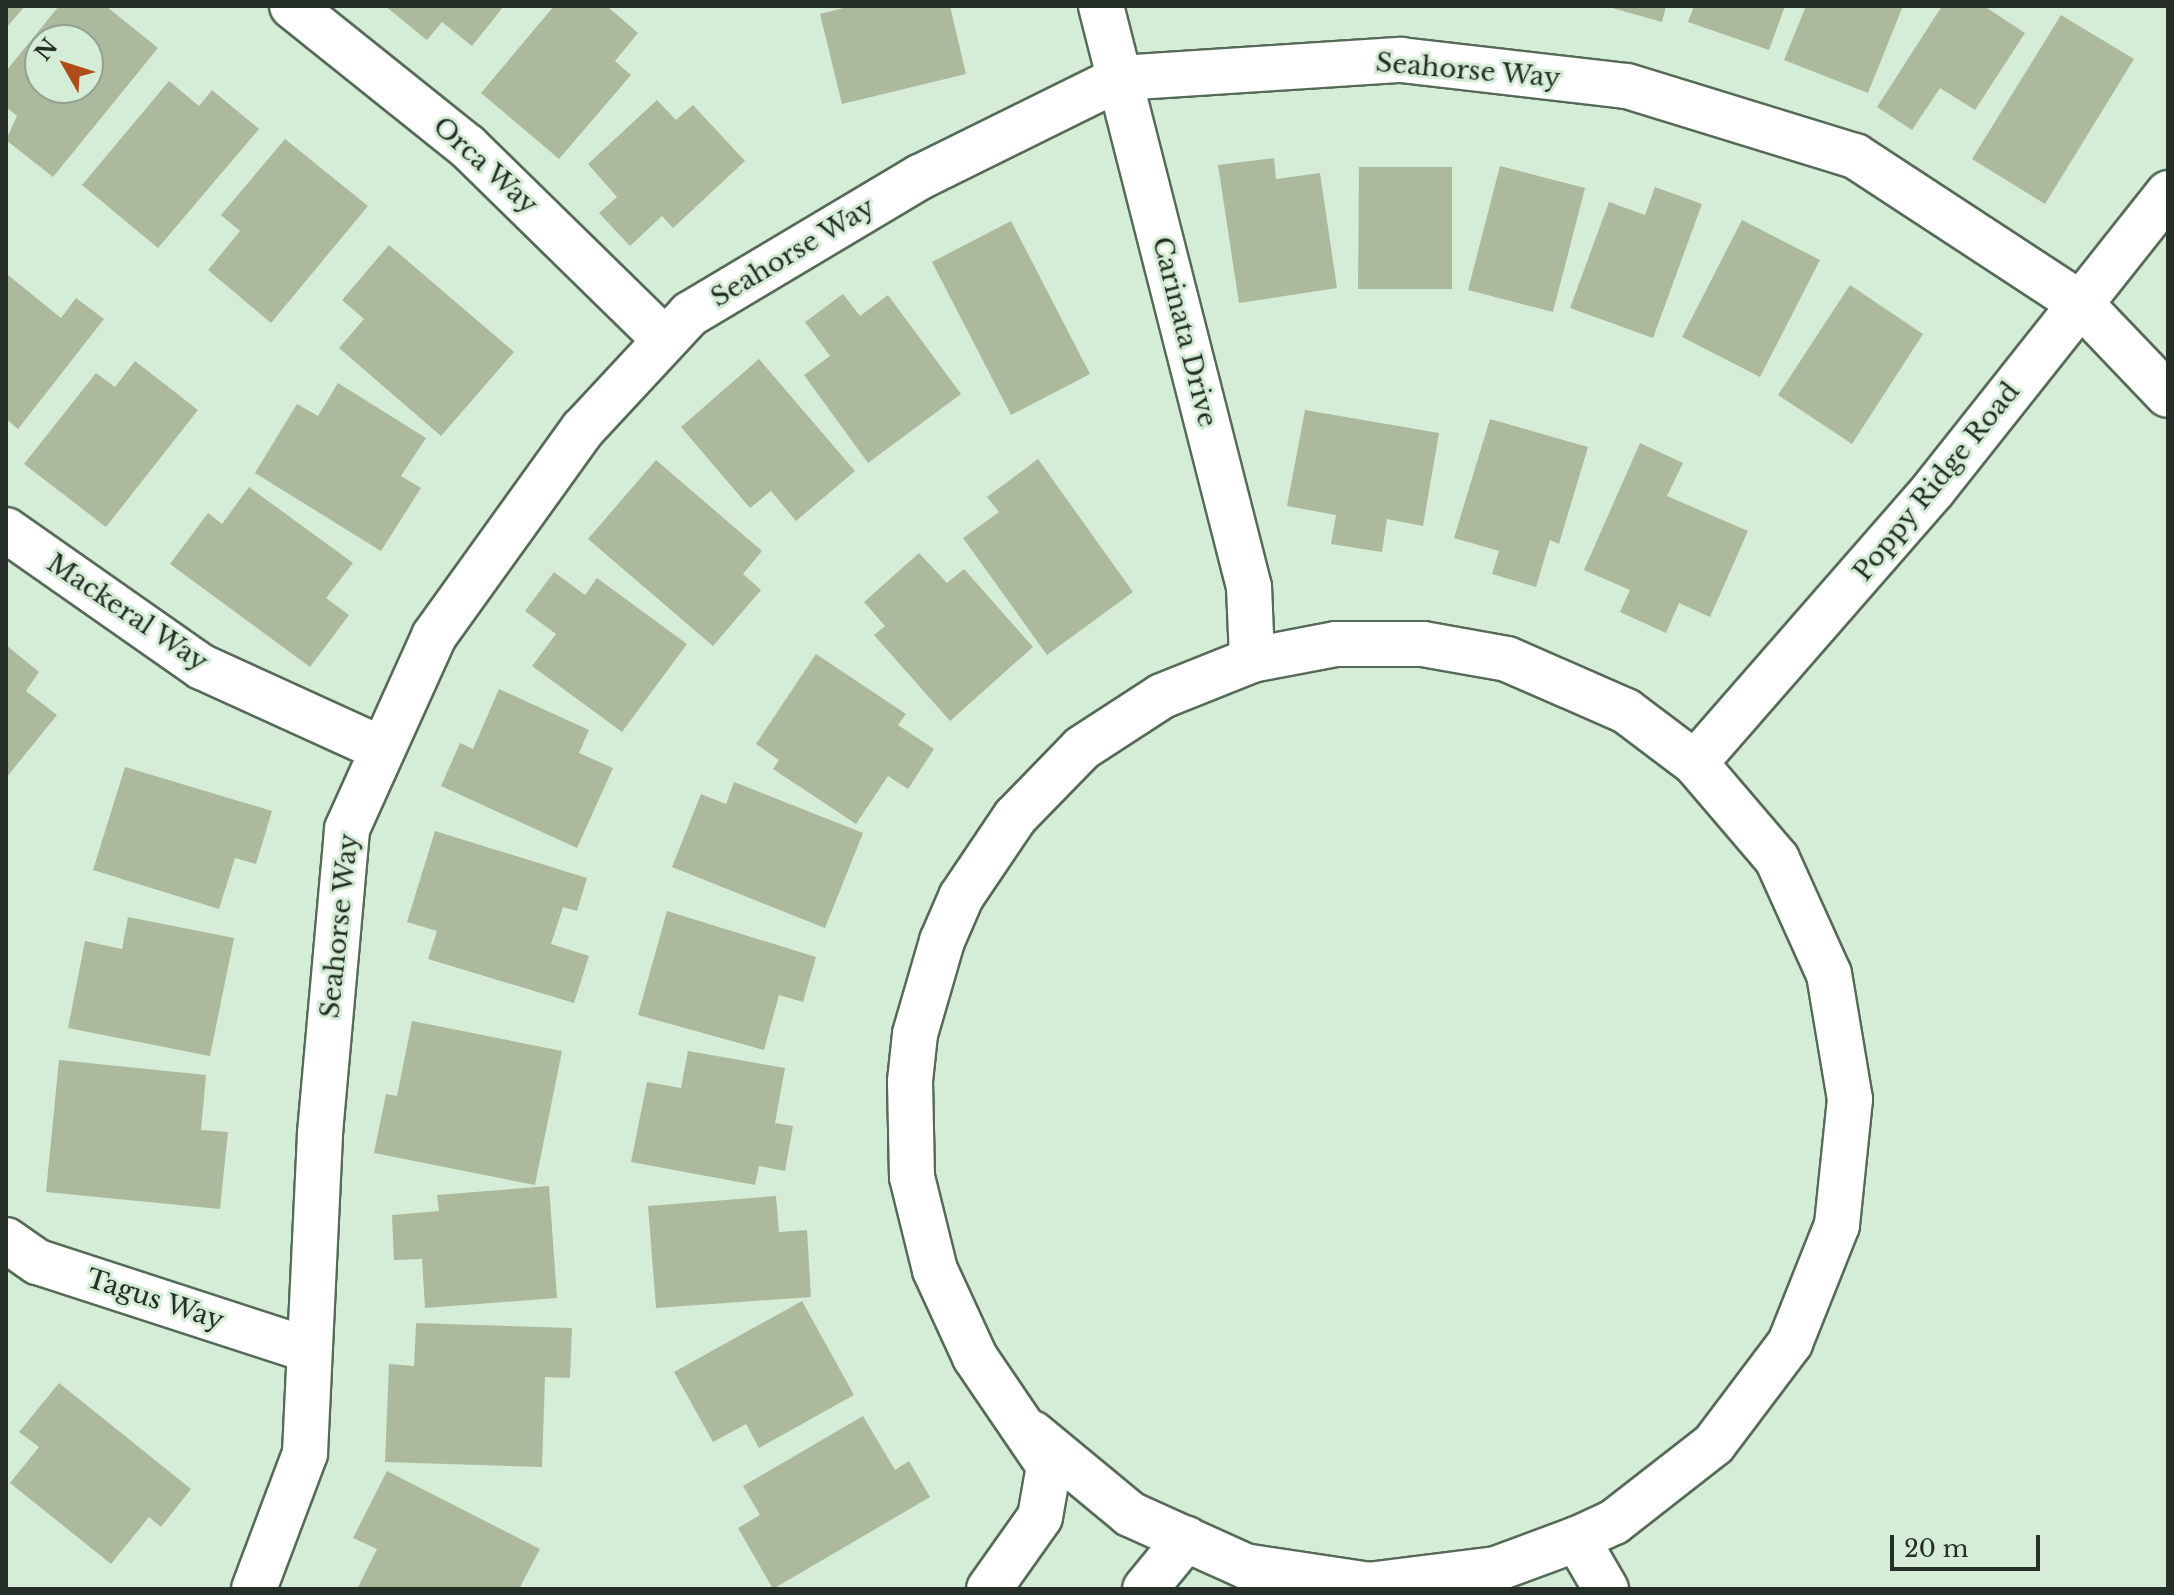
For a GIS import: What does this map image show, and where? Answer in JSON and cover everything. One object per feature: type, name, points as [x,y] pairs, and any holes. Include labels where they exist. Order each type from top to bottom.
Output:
[{"type":"street","name":"Orca Way","points":[[292,6],[467,146],[665,340]]},
{"type":"street","name":"Carinata Drive","points":[[1101,6],[1249,587],[1252,660]]},
{"type":"street","name":"Seahorse Way","points":[[254,1589],[305,1453],[320,1133],[347,829],[434,636],[583,429],[690,314],[920,177],[1120,78],[1401,60],[1627,86],[1855,156],[2080,303],[2168,395]]},
{"type":"street","name":"Poppy Ridge Road","points":[[1695,763],[1914,513],[2168,193]]},
{"type":"street","name":"Mackeral Way","points":[[6,530],[202,667],[382,749]]},
{"type":"street","points":[[989,1589],[1027,1540],[1047,1492],[1049,1466],[1032,1433],[960,1329],[921,1224],[908,1129],[915,1034],[926,987],[961,897],[1047,781],[1135,712],[1252,660],[1380,642],[1493,656],[1588,690],[1695,763],[1777,859],[1829,974],[1850,1099],[1837,1225],[1790,1343],[1714,1444],[1614,1522],[1577,1539],[1496,1569],[1370,1585],[1245,1566],[1130,1514],[1032,1433]]},
{"type":"street","name":"Tagus Way","points":[[6,1240],[38,1262],[309,1350]]},
{"type":"street","points":[[1145,1589],[1186,1539]]},
{"type":"street","points":[[1577,1539],[1606,1589]]},
{"type":"building","points":[[6,6],[25,6],[6,28]]},
{"type":"building","points":[[59,6],[106,6],[158,48],[53,177],[6,140],[17,116],[6,107],[6,71],[24,49],[24,104],[104,104],[104,24],[44,24]]},
{"type":"building","points":[[385,6],[504,6],[472,46],[442,22],[427,40]]},
{"type":"building","points":[[554,6],[607,6],[638,33],[615,61],[631,75],[559,159],[481,93]]},
{"type":"building","points":[[851,6],[950,6],[966,74],[842,104],[820,14]]},
{"type":"building","points":[[1605,6],[1666,6],[1662,22]]},
{"type":"building","points":[[1694,6],[1785,6],[1769,50],[1688,22]]},
{"type":"building","points":[[1806,6],[1903,6],[1868,93],[1784,60]]},
{"type":"building","points":[[1942,6],[1984,6],[2025,33],[1975,110],[1940,88],[1912,130],[1877,107]]},
{"type":"building","points":[[2061,15],[2134,59],[2045,204],[1972,159]]},
{"type":"building","points":[[169,81],[199,106],[212,90],[259,129],[158,248],[82,185]]},
{"type":"building","points":[[657,100],[676,120],[693,105],[745,161],[673,228],[662,216],[630,246],[599,213],[617,197],[588,164]]},
{"type":"building","points":[[285,139],[368,206],[271,323],[208,270],[240,231],[221,215]]},
{"type":"building","points":[[1274,158],[1276,179],[1320,173],[1337,288],[1239,303],[1218,165]]},
{"type":"building","points":[[1500,166],[1585,188],[1553,312],[1468,290]]},
{"type":"building","points":[[1359,167],[1452,167],[1452,289],[1358,289]]},
{"type":"building","points":[[1655,187],[1702,204],[1653,338],[1570,308],[1609,202],[1645,215]]},
{"type":"building","points":[[1742,220],[1820,260],[1760,377],[1682,337]]},
{"type":"building","points":[[1011,221],[1090,374],[1011,415],[932,262]]},
{"type":"building","points":[[389,245],[514,352],[441,436],[339,348],[364,319],[342,300]]},
{"type":"building","points":[[8,275],[61,318],[76,298],[104,319],[18,429],[6,419]]},
{"type":"building","points":[[1850,285],[1923,334],[1852,444],[1778,395]]},
{"type":"building","points":[[843,294],[860,316],[888,295],[961,394],[868,463],[804,375],[830,356],[805,322]]},
{"type":"building","points":[[759,359],[855,471],[796,521],[771,491],[750,508],[681,427]]},
{"type":"building","points":[[135,361],[198,410],[106,527],[24,464],[96,373],[115,387]]},
{"type":"building","points":[[338,383],[426,438],[401,476],[421,488],[381,551],[255,473],[297,404],[318,416]]},
{"type":"building","points":[[1305,410],[1439,433],[1423,526],[1387,519],[1382,552],[1331,544],[1336,515],[1287,506]]},
{"type":"building","points":[[1490,419],[1588,447],[1559,544],[1550,540],[1536,587],[1492,574],[1499,551],[1454,538]]},
{"type":"building","points":[[1640,443],[1683,463],[1667,496],[1748,531],[1710,617],[1679,603],[1666,633],[1620,612],[1630,590],[1584,570]]},
{"type":"building","points":[[1038,459],[1133,592],[1047,655],[963,538],[999,512],[987,497]]},
{"type":"building","points":[[656,460],[762,551],[743,574],[761,590],[713,646],[588,539]]},
{"type":"building","points":[[249,487],[353,563],[326,598],[349,615],[310,667],[170,564],[208,513],[222,524]]},
{"type":"building","points":[[919,553],[947,583],[964,569],[1033,647],[950,721],[874,635],[885,626],[864,602]]},
{"type":"building","points":[[554,572],[585,595],[597,578],[687,644],[622,732],[532,666],[556,634],[525,611]]},
{"type":"building","points":[[6,645],[39,672],[26,691],[57,715],[6,778]]},
{"type":"building","points":[[816,654],[906,714],[898,725],[934,749],[908,789],[888,776],[856,824],[773,769],[779,760],[756,744]]},
{"type":"building","points":[[499,689],[589,730],[579,753],[613,768],[577,848],[441,786],[460,743],[473,749]]},
{"type":"building","points":[[125,767],[272,811],[256,864],[235,858],[219,909],[93,870]]},
{"type":"building","points":[[734,782],[863,833],[825,928],[672,867],[701,794],[726,804]]},
{"type":"building","points":[[435,831],[587,878],[577,911],[563,907],[551,944],[589,956],[574,1003],[428,959],[437,931],[407,922]]},
{"type":"building","points":[[667,911],[816,957],[803,1002],[779,995],[764,1050],[638,1015]]},
{"type":"building","points":[[128,917],[234,938],[210,1056],[68,1028],[85,941],[122,949]]},
{"type":"building","points":[[412,1021],[562,1051],[535,1185],[374,1153],[386,1094],[397,1096]]},
{"type":"building","points":[[688,1051],[785,1068],[775,1123],[793,1126],[785,1171],[759,1166],[755,1185],[631,1162],[647,1082],[681,1088]]},
{"type":"building","points":[[59,1060],[206,1075],[201,1130],[228,1132],[220,1209],[46,1192]]},
{"type":"building","points":[[549,1186],[557,1298],[425,1308],[422,1259],[394,1260],[392,1215],[439,1211],[437,1195]]},
{"type":"building","points":[[776,1196],[779,1232],[807,1230],[811,1297],[656,1308],[648,1206]]},
{"type":"building","points":[[802,1301],[854,1395],[759,1448],[746,1424],[713,1442],[674,1372]]},
{"type":"building","points":[[416,1323],[572,1328],[570,1378],[545,1377],[542,1467],[385,1462],[389,1364],[414,1366]]},
{"type":"building","points":[[59,1383],[191,1489],[161,1527],[149,1517],[111,1564],[10,1483],[39,1447],[19,1432]]},
{"type":"building","points":[[863,1416],[895,1470],[909,1461],[930,1497],[773,1589],[738,1528],[760,1515],[743,1486]]},
{"type":"building","points":[[387,1471],[540,1549],[519,1589],[357,1589],[377,1549],[353,1538]]}]
